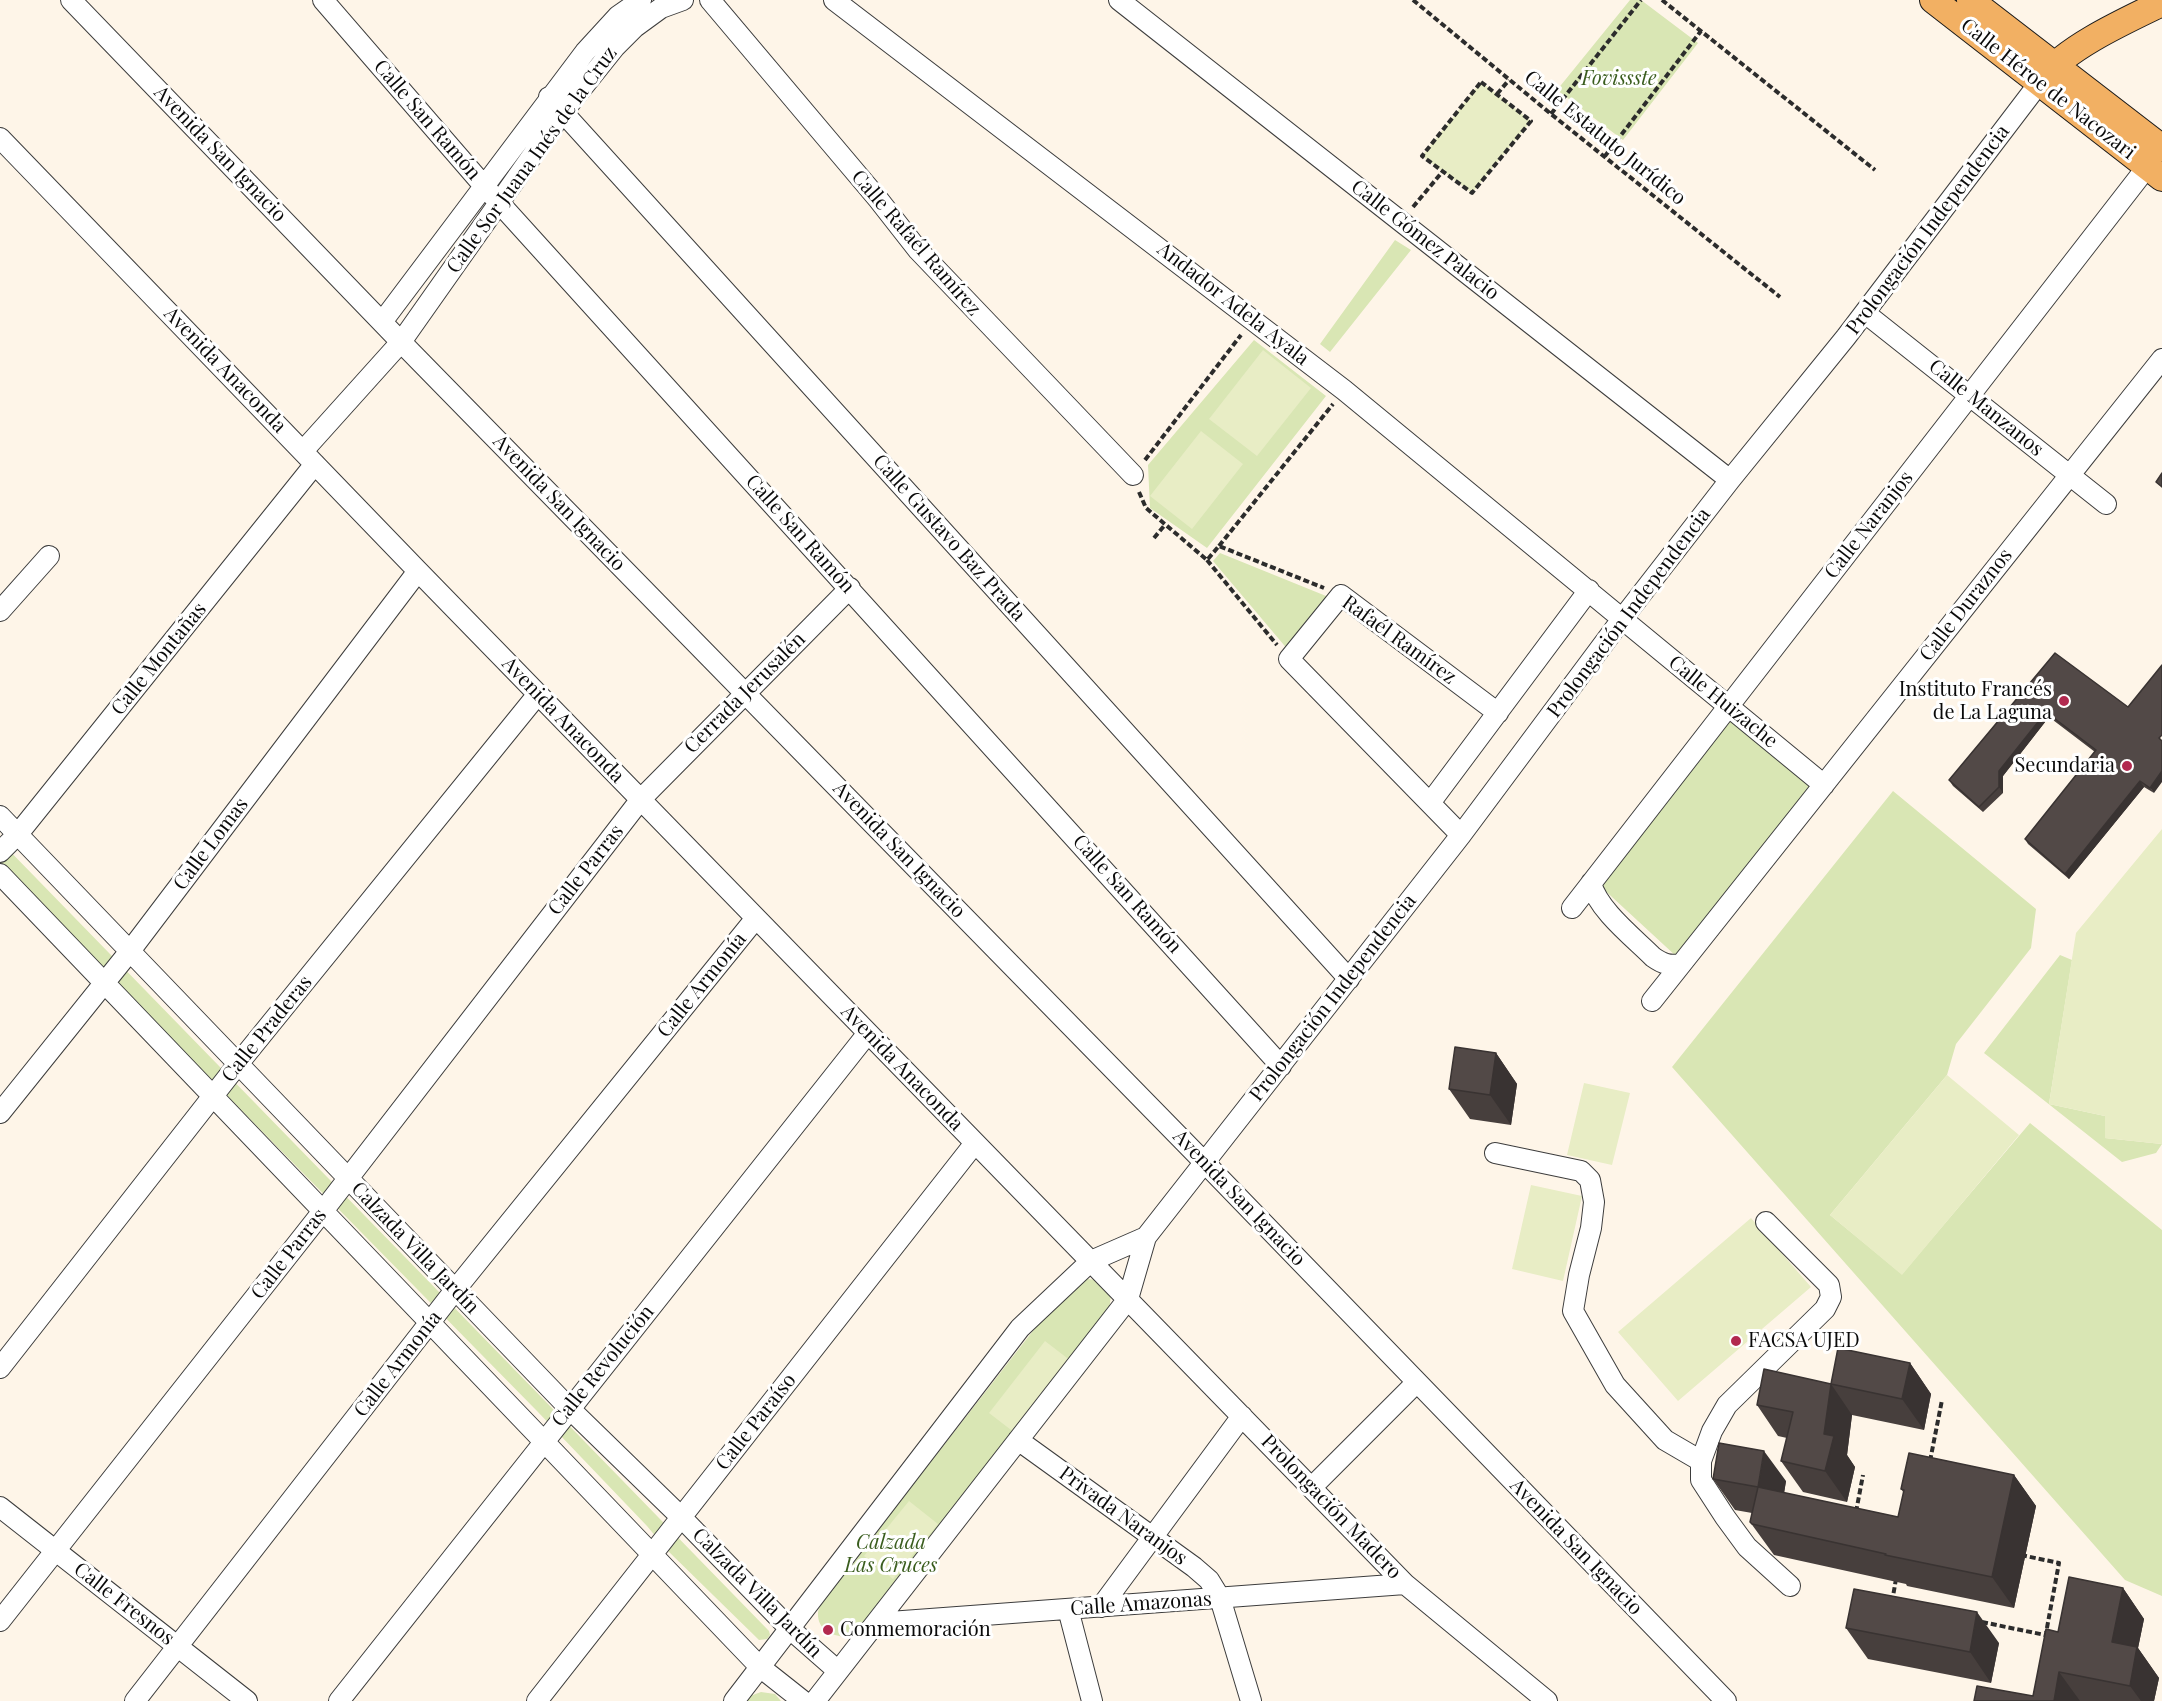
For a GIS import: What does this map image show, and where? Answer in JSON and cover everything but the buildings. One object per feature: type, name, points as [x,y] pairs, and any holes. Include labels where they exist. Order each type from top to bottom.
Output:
[{"type":"main road","name":"Calle Héroe de Nacozari","points":[[1933,0],[2047,73]]},
{"type":"main road","name":"Calle Héroe de Nacozari","points":[[1970,0],[2047,73],[2157,164]]},
{"type":"main road","points":[[2047,73],[2115,26],[2162,3]]},
{"type":"street","name":"Avenida San Ignacio","points":[[71,0],[401,342],[1204,1162],[1726,1701]]},
{"type":"street","name":"Calle San Ramón","points":[[323,0],[484,186],[1281,1066]]},
{"type":"street","name":"Calle Sor Juana Inés de la Cruz","points":[[382,322],[585,52],[618,16],[640,0]]},
{"type":"street","name":"Calle Sor Juana Inés de la Cruz","points":[[401,342],[563,112],[615,47],[635,27],[661,9],[683,0]]},
{"type":"street","name":"Calle Rafaél Ramírez","points":[[710,0],[878,199],[918,250],[1133,475]]},
{"type":"street","name":"Andador Adela Ayala","points":[[834,0],[1254,319],[1344,390],[1622,619]]},
{"type":"street","name":"Calle Gómez Palacio","points":[[1119,0],[1730,480]]},
{"type":"street","name":"Prolongación Independencia","points":[[1204,1162],[1461,835],[1622,619],[1865,312],[2047,73]]},
{"type":"street","name":"Calle Gustavo Baz Prada","points":[[549,97],[1349,979]]},
{"type":"street","name":"Avenida Anaconda","points":[[0,138],[418,571],[1128,1299]]},
{"type":"street","name":"Calle Naranjos","points":[[1591,883],[1970,396],[2157,164]]},
{"type":"street","name":"Calle Manzanos","points":[[1865,312],[2106,504]]},
{"type":"street","name":"Calle Montañas","points":[[0,852],[18,834],[401,342]]},
{"type":"street","name":"Calle Duraznos","points":[[1652,1001],[2162,359]]},
{"type":"street","points":[[0,611],[49,556]]},
{"type":"street","name":"Calle Lomas","points":[[0,1113],[130,951],[418,571]]},
{"type":"street","name":"Cerrada Jerusalén","points":[[640,799],[850,588]]},
{"type":"street","points":[[1430,803],[1589,590]]},
{"type":"street","points":[[1341,596],[1289,659],[1461,835]]},
{"type":"street","name":"Rafaél Ramírez","points":[[1341,596],[1498,713]]},
{"type":"street","name":"Calle Huizache","points":[[1622,619],[1824,784]]},
{"type":"street","name":"Calle Praderas","points":[[0,1368],[238,1064],[538,694]]},
{"type":"street","name":"Calle Parras","points":[[0,1621],[323,1211],[640,799]]},
{"type":"street","name":"Calzada Villa Jardín","points":[[0,816],[570,1409],[681,1517],[789,1628],[838,1671]]},
{"type":"street","name":"Calzada Villa Jardín","points":[[0,874],[760,1666],[802,1701]]},
{"type":"street","points":[[1572,908],[1591,883]]},
{"type":"street","points":[[1591,883],[1601,904],[1653,957],[1663,964],[1673,966],[1681,964]]},
{"type":"street","name":"Calle Armonía","points":[[135,1701],[455,1290],[756,918]]},
{"type":"street","name":"Calle Revolución","points":[[339,1701],[868,1033]]},
{"type":"street","name":"Calle Paraíso","points":[[537,1701],[975,1143]]},
{"type":"street","points":[[1494,1153],[1581,1172],[1590,1180],[1594,1202],[1591,1228],[1573,1311],[1616,1385],[1665,1440],[1701,1461]]},
{"type":"street","points":[[815,1701],[1128,1299],[1146,1237],[1204,1162]]},
{"type":"street","points":[[1766,1222],[1829,1285],[1831,1297],[1826,1309],[1727,1405],[1712,1431],[1701,1461],[1701,1480],[1747,1547],[1790,1586]]},
{"type":"street","points":[[734,1701],[1020,1328],[1090,1261],[1146,1237]]},
{"type":"street","name":"Prolongación Madero","points":[[1128,1299],[1406,1584],[1547,1701]]},
{"type":"street","points":[[1312,1488],[1417,1382]]},
{"type":"street","points":[[1101,1607],[1242,1416]]},
{"type":"street","name":"Privada Naranjos","points":[[1018,1440],[1209,1580],[1220,1598]]},
{"type":"street","name":"Calle Fresnos","points":[[0,1508],[247,1701]]},
{"type":"street","name":"Calle Amazonas","points":[[876,1623],[1406,1584]]},
{"type":"street","points":[[1220,1598],[1251,1701]]},
{"type":"street","points":[[1068,1610],[1092,1701]]},
{"type":"path","name":"Calle Estatuto Jurídico","points":[[1413,0],[1551,114],[1780,297]]},
{"type":"path","points":[[1551,114],[1641,0]]},
{"type":"path","points":[[1662,0],[1875,170]]},
{"type":"path","points":[[1605,156],[1701,31]]},
{"type":"path","points":[[1497,94],[1509,80]]},
{"type":"path","points":[[1481,82],[1531,121],[1472,193],[1443,171],[1422,156],[1481,82]]},
{"type":"path","points":[[1401,221],[1443,171]]},
{"type":"path","points":[[1254,319],[1133,475],[1146,508],[1164,526],[1207,560],[1289,659]]},
{"type":"path","points":[[1207,560],[1344,390]]},
{"type":"path","points":[[1154,538],[1164,526]]},
{"type":"path","name":"Rafaél Ramírez","points":[[1219,546],[1341,596]]},
{"type":"path","points":[[1929,1467],[1941,1400]]},
{"type":"path","points":[[1855,1521],[1863,1475]]},
{"type":"path","points":[[2015,1554],[2059,1563],[2043,1646]]},
{"type":"path","points":[[1898,1573],[1892,1604],[1902,1606]]},
{"type":"path","points":[[1979,1622],[2045,1635]]},
{"type":"green space","name":"Fovissste","points":[[1630,0],[1641,0],[1698,43],[1623,140],[1557,90]]},
{"type":"green space","points":[[1481,82],[1531,121],[1472,193],[1422,156]]},
{"type":"green space","points":[[1395,240],[1411,250],[1330,352],[1320,344]]},
{"type":"green space","points":[[1254,340],[1326,396],[1207,548],[1150,508],[1148,465]]},
{"type":"green space","points":[[1263,350],[1311,388],[1257,456],[1209,419]]},
{"type":"green space","points":[[1201,431],[1243,464],[1192,529],[1150,496]]},
{"type":"green space","points":[[1220,553],[1331,598],[1289,651],[1213,561]]},
{"type":"green space","points":[[1737,711],[1819,779],[1677,957],[1599,885]]},
{"type":"green space","points":[[1893,791],[2036,909],[2031,948],[1956,1044],[1947,1075],[1830,1215],[1902,1274],[2030,1123],[2162,1230],[2162,1596],[2125,1580],[1672,1067]]},
{"type":"green space","points":[[2162,829],[2162,1144],[2105,1138],[2105,1116],[2049,1104],[2076,933]]},
{"type":"green space","points":[[0,841],[769,1631],[770,1635],[767,1639],[759,1640],[667,1550],[537,1411],[4,869],[0,864]]},
{"type":"green space","points":[[2060,955],[2072,960],[2049,1104],[2105,1116],[2105,1138],[2162,1144],[2156,1153],[2122,1162],[1984,1053]]},
{"type":"green space","points":[[1947,1075],[2019,1135],[1902,1275],[1830,1215]]},
{"type":"green space","points":[[1584,1083],[1630,1093],[1612,1165],[1567,1155]]},
{"type":"green space","points":[[1531,1185],[1582,1196],[1563,1281],[1512,1269]]},
{"type":"green space","points":[[1751,1218],[1811,1287],[1678,1401],[1618,1332]]},
{"type":"green space","name":"Calzada Las Cruces","points":[[1087,1279],[1099,1280],[1111,1295],[1109,1311],[872,1616],[846,1637],[827,1631],[818,1619],[824,1599],[1057,1300],[1075,1283]]},
{"type":"green space","points":[[1045,1341],[1071,1361],[1015,1433],[989,1413]]},
{"type":"green space","points":[[909,1501],[938,1524],[893,1579],[864,1556]]},
{"type":"green space","points":[[761,1692],[775,1694],[781,1701],[746,1701],[750,1696]]},
{"type":"place","name":"Instituto Francés de La Laguna","points":[[2064,701]]},
{"type":"place","name":"Secundaria","points":[[2127,766]]},
{"type":"place","name":"FACSA UJED","points":[[1736,1341]]},
{"type":"place","name":"Conmemoración","points":[[828,1630]]}]
